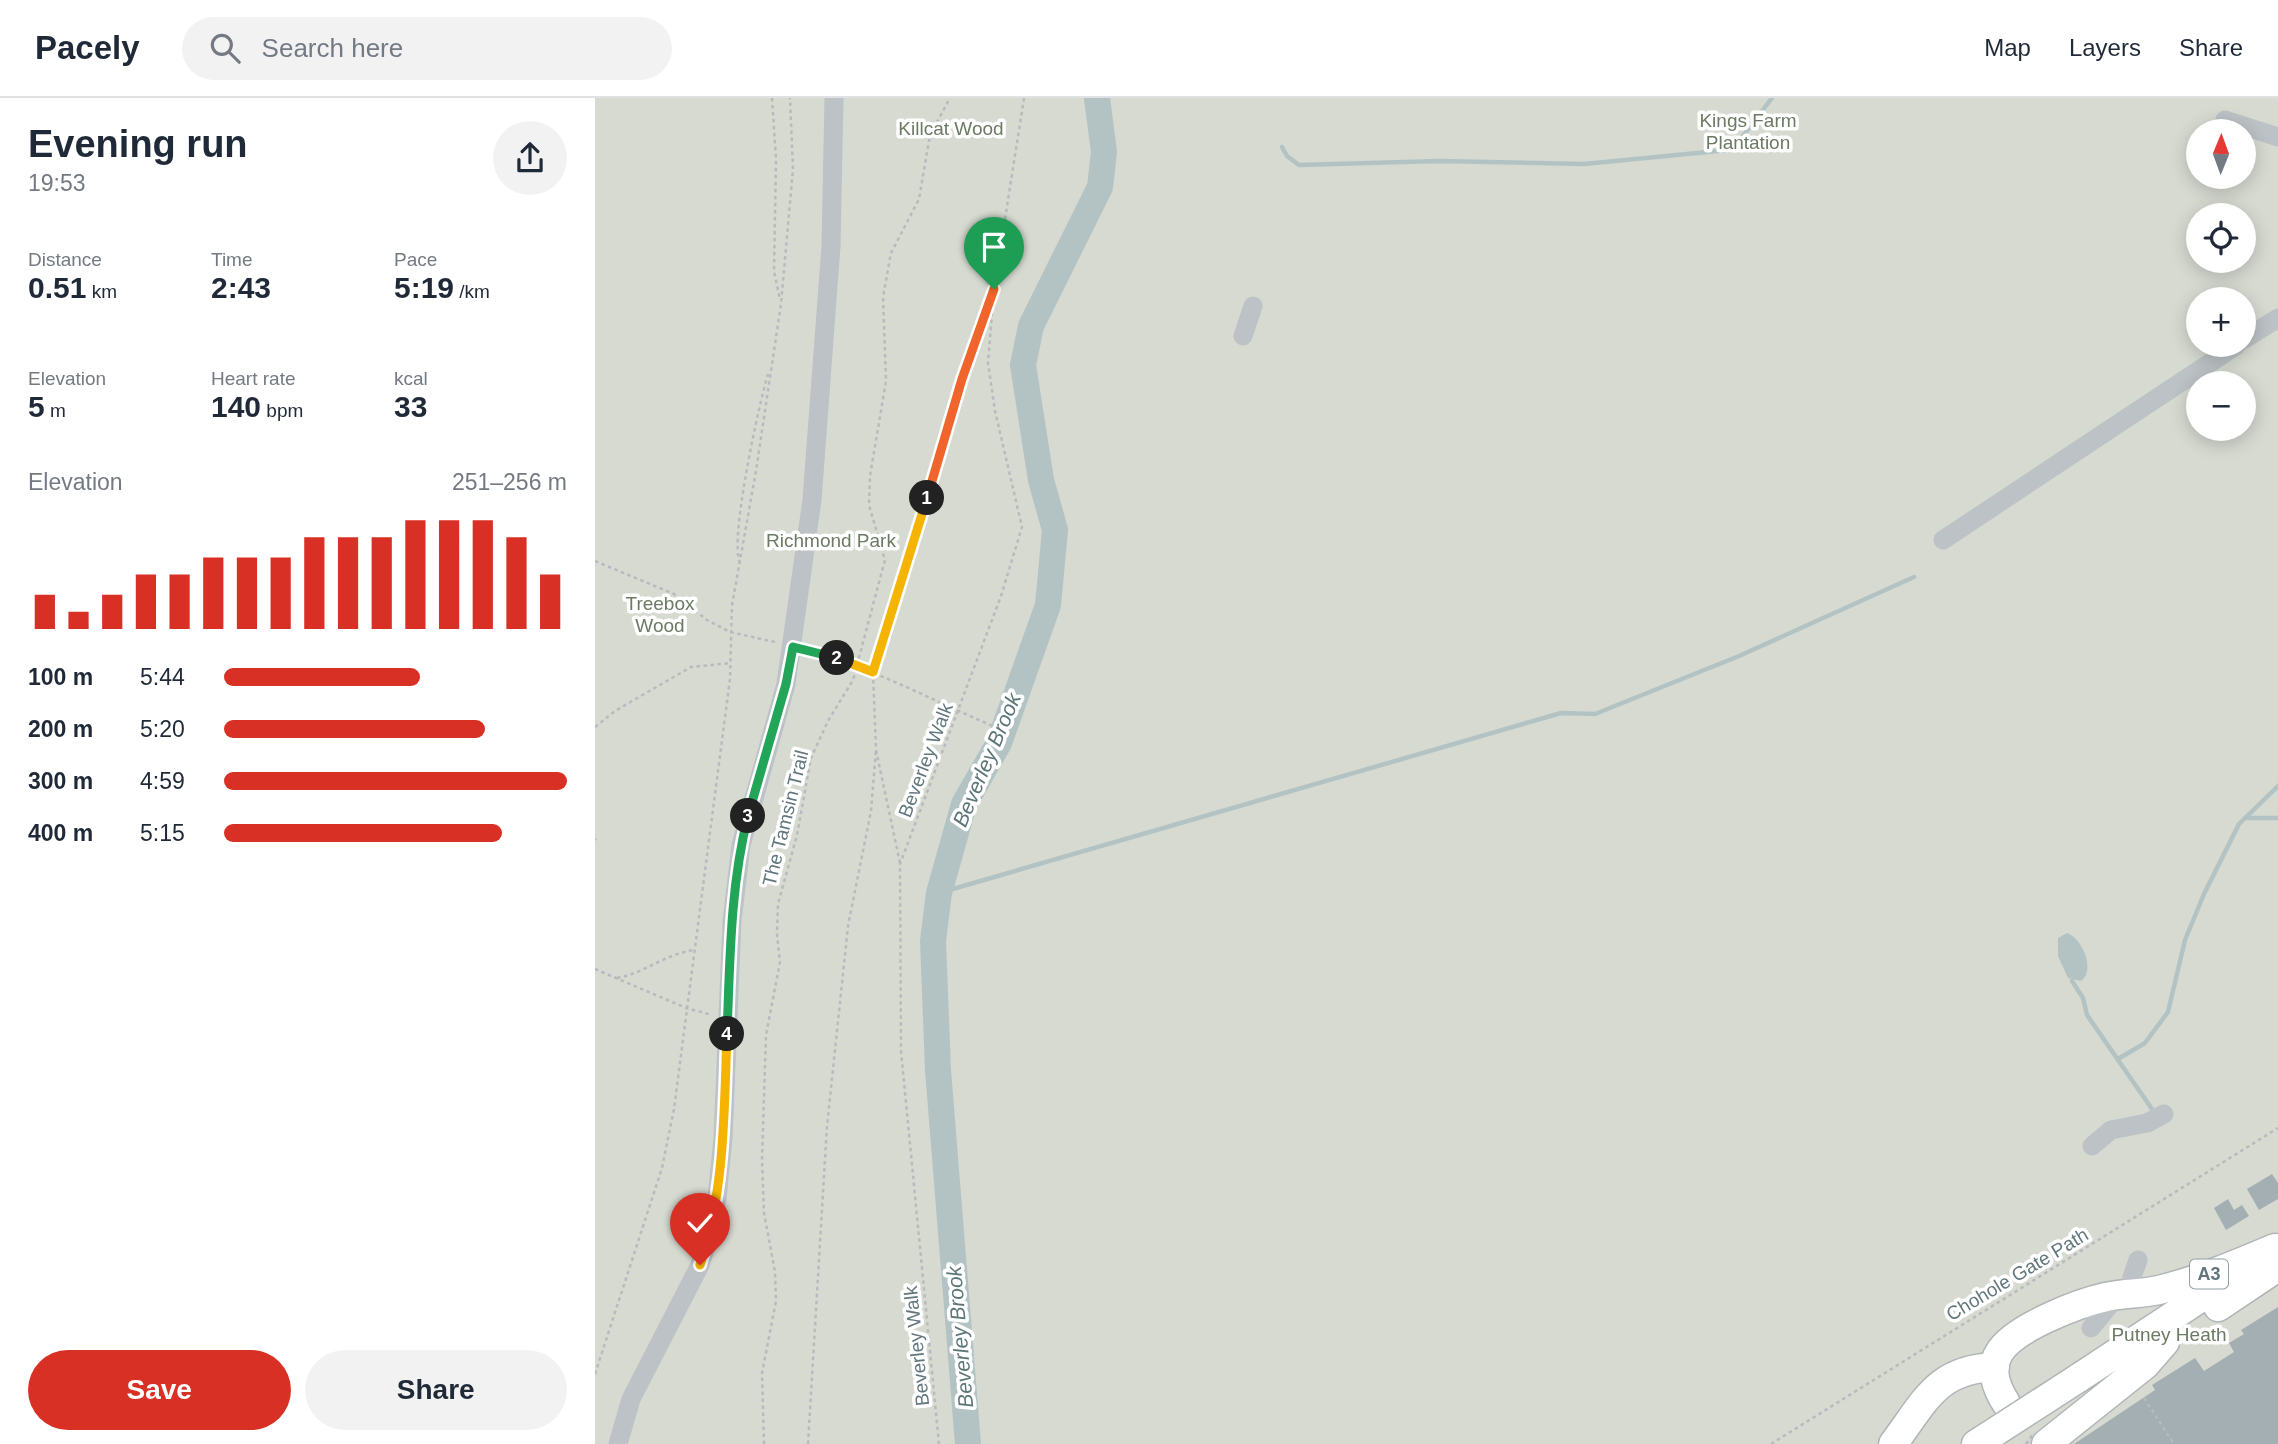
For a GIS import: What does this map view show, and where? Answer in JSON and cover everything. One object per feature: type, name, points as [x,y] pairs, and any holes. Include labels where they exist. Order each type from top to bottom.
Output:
[{"type":"highway","name":"A3","points":[[1995,1367],[1999,1352],[2010,1339],[2076,1304],[2157,1291],[2277,1254]]},
{"type":"highway","name":"A3","points":[[1994,1439],[2080,1396],[2165,1342],[2277,1254]]},
{"type":"highway","name":"A3","points":[[2046,1444],[2080,1396],[2277,1254]]},
{"type":"highway","points":[[1893,1444],[1932,1392],[1946,1378],[1970,1369],[1995,1367],[1996,1381],[2006,1403]]},
{"type":"street","points":[[618,1444],[631,1399],[700,1265],[711,1231],[723,1138],[732,921],[741,845],[786,684],[812,500],[827,320],[834,98]]},
{"type":"street","points":[[2256,130],[2278,137]]},
{"type":"street","points":[[1243,336],[1253,306]]},
{"type":"street","points":[[2256,332],[2278,318]]},
{"type":"street","points":[[1943,540],[2219,357]]},
{"type":"street","points":[[2092,1146],[2111,1130],[2147,1123],[2164,1114]]},
{"type":"street","points":[[2091,1328],[2120,1295],[2139,1260]]},
{"type":"path","points":[[772,98],[776,159],[774,271],[781,304]]},
{"type":"path","points":[[595,1374],[662,1168],[674,1109],[732,663],[730,632],[781,304],[793,169],[790,98]]},
{"type":"path","name":"The Tamsin Trail","points":[[764,1444],[762,1373],[776,1291],[764,1213],[762,1160],[766,1035],[780,961],[778,904],[797,835],[811,758],[828,721],[853,680],[885,560],[869,505],[870,476],[886,381],[883,297],[891,253],[919,199],[930,135],[950,98]]},
{"type":"path","name":"Beverley Walk","points":[[939,1444],[901,1051],[901,864],[1001,596],[1022,527],[995,411],[988,363],[994,289],[1024,98]]},
{"type":"path","points":[[808,1444],[827,1126],[848,926],[871,811],[876,750],[873,672],[962,379],[994,289]]},
{"type":"path","points":[[740,564],[736,554],[741,509],[758,406],[771,365]]},
{"type":"path","points":[[595,561],[674,594],[707,620],[730,632],[858,666],[958,713],[1016,735]]},
{"type":"path","points":[[595,727],[615,711],[691,667],[732,663]]},
{"type":"path","points":[[876,750],[901,864]]},
{"type":"path","points":[[617,978],[635,975],[649,964],[680,952],[694,950]]},
{"type":"path","points":[[595,969],[686,1008],[727,1020]]},
{"type":"path","name":"Chohole Gate Path","points":[[1771,1444],[2278,1128]]},
{"type":"path","points":[[2144,1398],[2174,1444]]},
{"type":"green space","points":[[595,98],[2278,98],[2278,1444],[595,1444]]},
{"type":"shaded area","points":[[2067,933],[2078,941],[2085,955],[2087,970],[2081,981],[2068,978],[2058,956],[2058,938]]},
{"type":"building","points":[[2272,1174],[2278,1183],[2278,1199],[2259,1210],[2247,1189]]},
{"type":"building","points":[[2228,1199],[2234,1210],[2242,1205],[2249,1216],[2226,1230],[2214,1208]]},
{"type":"building","points":[[2278,1307],[2278,1444],[2074,1444],[2155,1390],[2152,1385],[2195,1358],[2204,1371],[2234,1352],[2229,1343],[2244,1334],[2241,1330]]},
{"type":"waterway","name":"Beverley Brook","points":[[968,1444],[938,1070],[933,941],[939,893],[964,804],[999,743],[1048,605],[1055,530],[1041,480],[1023,365],[1031,326],[1100,187],[1104,152],[1097,98]]},
{"type":"waterway","points":[[1738,149],[1739,141],[1772,98]]},
{"type":"waterway","points":[[1282,147],[1287,156],[1299,165],[1439,161],[1584,164],[1780,145]]},
{"type":"waterway","points":[[939,893],[1561,713],[1595,714],[1739,656],[1914,577]]},
{"type":"waterway","points":[[2118,1059],[2145,1043],[2168,1012],[2185,940],[2204,894],[2239,824],[2278,786]]},
{"type":"waterway","points":[[2245,818],[2278,818]]},
{"type":"waterway","points":[[2072,981],[2083,998],[2087,1015],[2154,1112]]},
{"type":"tunnel","points":[[2006,1403],[2034,1444]]},
{"type":"route","points":[[700,1265],[711,1231],[717,1198],[723,1138],[732,921],[741,845],[786,684],[793,647],[830,656],[873,672],[912,551],[962,379],[994,289]]},
{"type":"park label","name":"Killcat Wood","points":[[951,128]]},
{"type":"park label","name":"Kings Farm Plantation","points":[[1748,131]]},
{"type":"park label","name":"Richmond Park","points":[[831,540]]},
{"type":"park label","name":"Treebox Wood","points":[[660,614]]},
{"type":"park label","name":"Putney Heath","points":[[2169,1334]]}]
